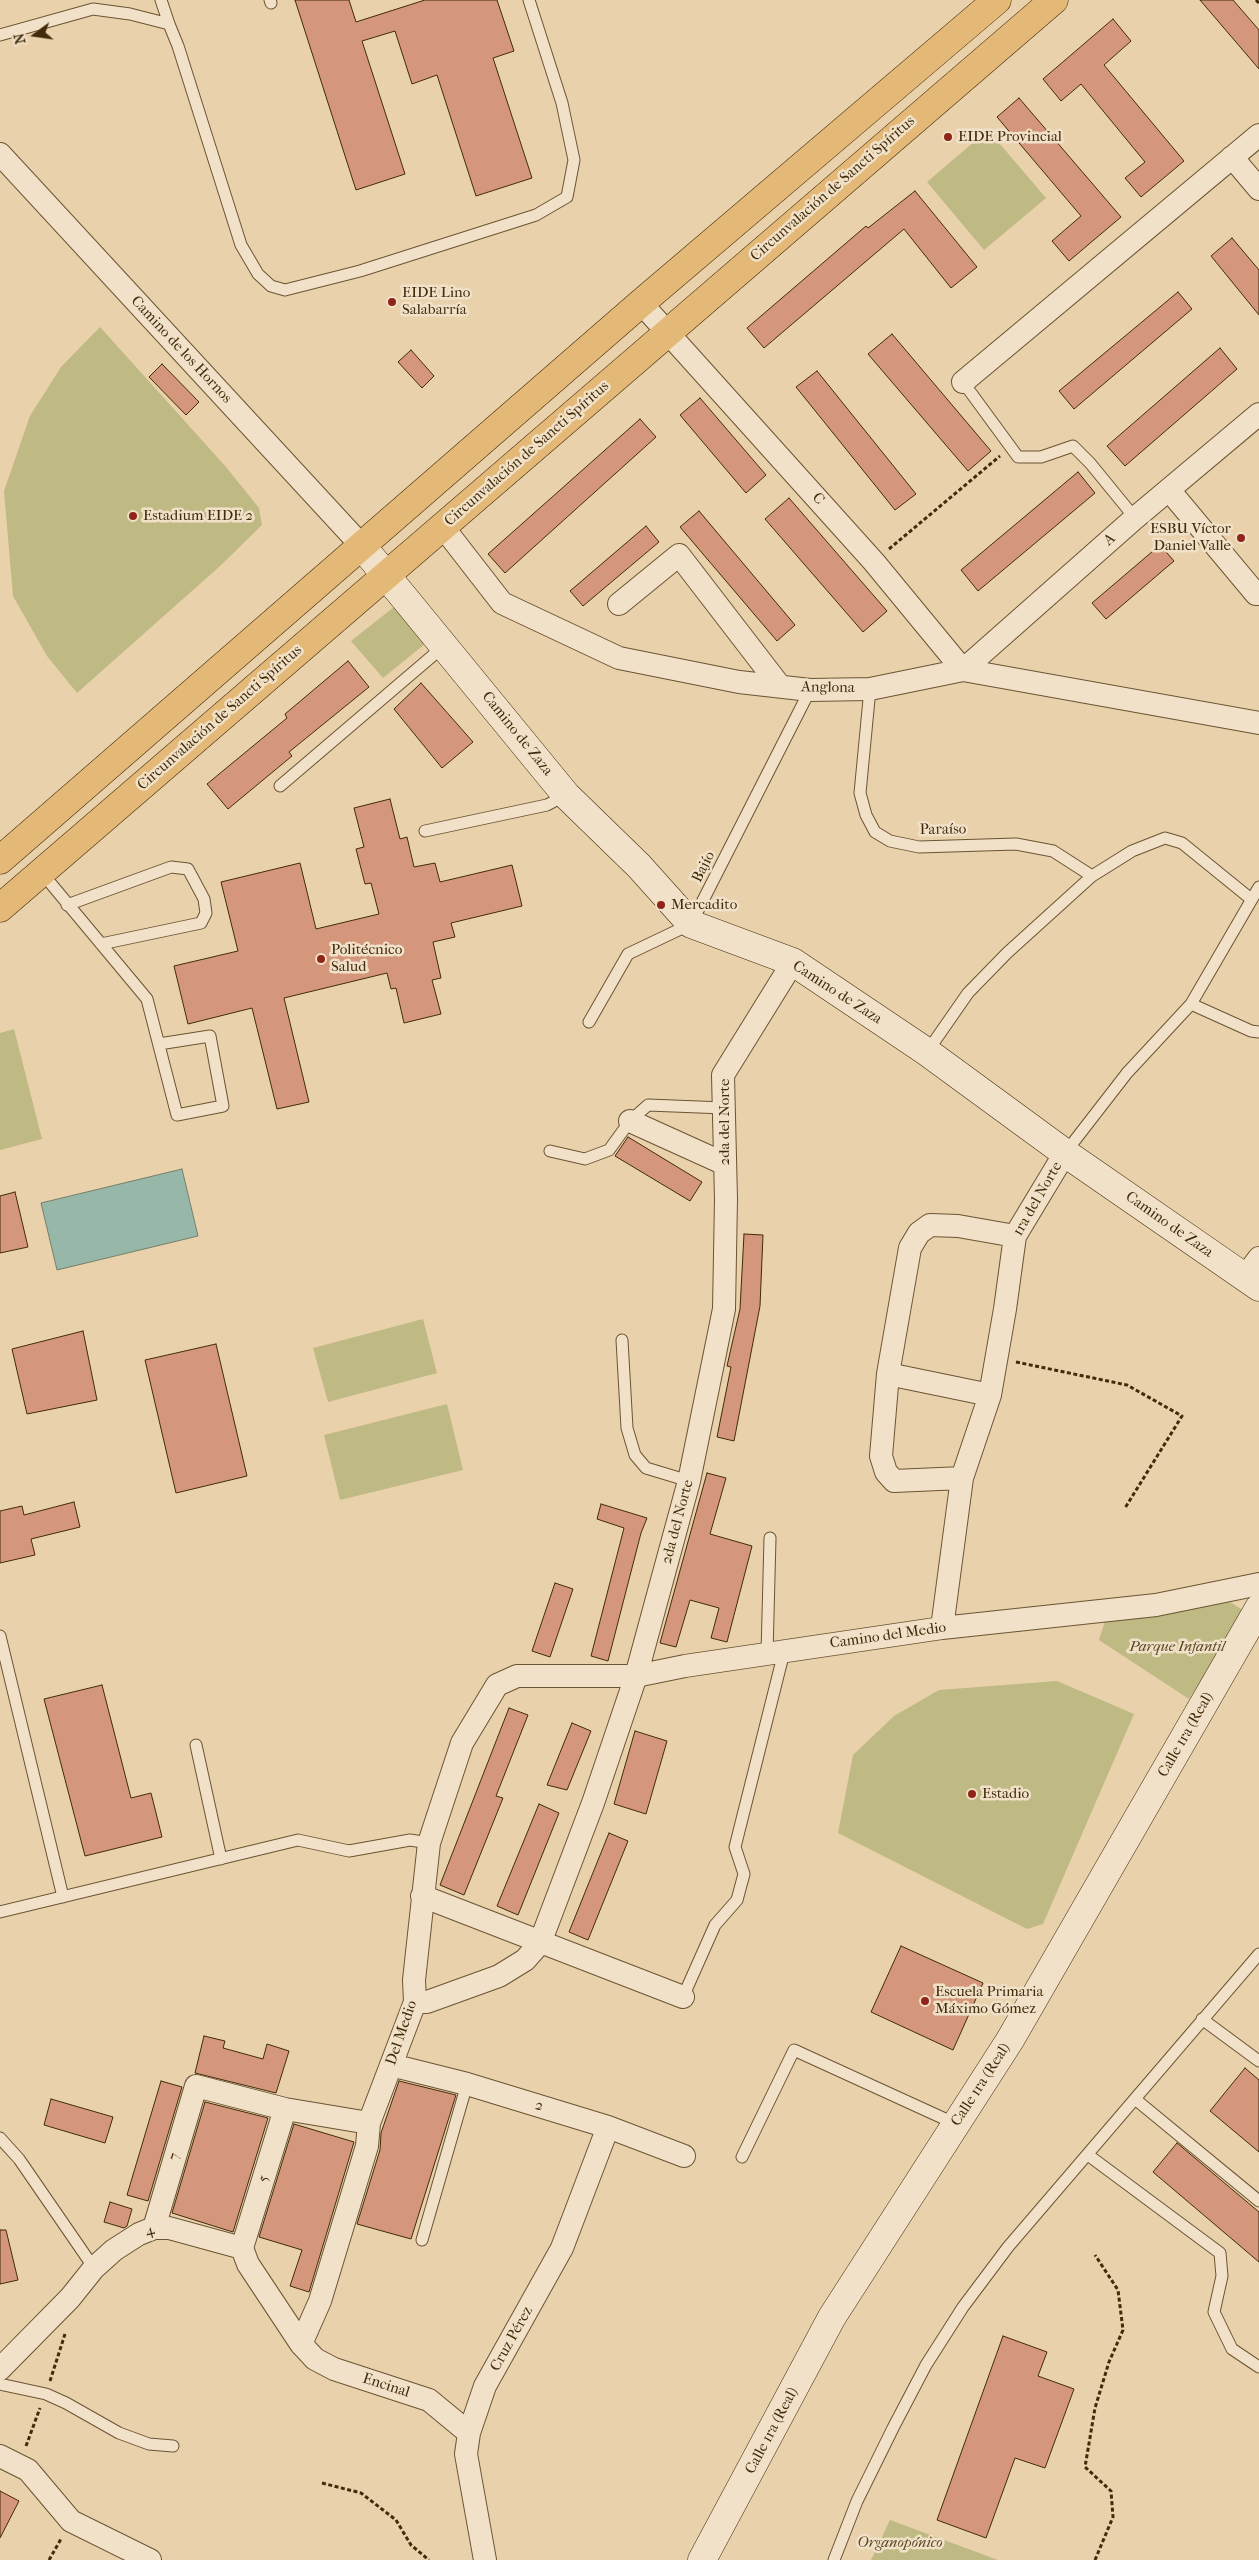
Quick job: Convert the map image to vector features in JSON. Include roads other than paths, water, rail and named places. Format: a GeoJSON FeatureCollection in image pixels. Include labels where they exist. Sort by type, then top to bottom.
{"type":"FeatureCollection","features":[{"type":"Feature","properties":{"kind":"highway"},"geometry":{"type":"LineString","coordinates":[[42,873],[8,853],[641,303],[997,0]]}},
{"type":"Feature","properties":{"kind":"highway","name":"Circunvalación de Sancti Spíritus"},"geometry":{"type":"LineString","coordinates":[[0,908],[385,574],[443,527],[1054,0]]}},
{"type":"Feature","properties":{"kind":"street"},"geometry":{"type":"LineString","coordinates":[[963,382],[1259,135]]}},
{"type":"Feature","properties":{"kind":"street","name":"Camino de los Hornos"},"geometry":{"type":"LineString","coordinates":[[0,154],[361,545]]}},
{"type":"Feature","properties":{"kind":"street"},"geometry":{"type":"LineString","coordinates":[[1232,157],[1259,189]]}},
{"type":"Feature","properties":{"kind":"street","name":"C"},"geometry":{"type":"LineString","coordinates":[[641,303],[874,562],[964,670]]}},
{"type":"Feature","properties":{"kind":"street","name":"A"},"geometry":{"type":"LineString","coordinates":[[964,670],[1134,518],[1259,414]]}},
{"type":"Feature","properties":{"kind":"street"},"geometry":{"type":"LineString","coordinates":[[1169,490],[1256,594],[1259,594]]}},
{"type":"Feature","properties":{"kind":"street","name":"Anglona"},"geometry":{"type":"LineString","coordinates":[[443,527],[502,603],[620,658],[738,682],[810,690],[870,689],[964,670],[1259,723]]}},
{"type":"Feature","properties":{"kind":"street","name":"Camino de Zaza"},"geometry":{"type":"LineString","coordinates":[[361,545],[566,795],[639,866],[691,924],[793,962],[927,1052],[1065,1153],[1254,1274]]}},
{"type":"Feature","properties":{"kind":"street"},"geometry":{"type":"LineString","coordinates":[[619,604],[679,555],[779,686]]}},
{"type":"Feature","properties":{"kind":"street","name":"2da del Norte"},"geometry":{"type":"LineString","coordinates":[[415,2002],[427,2002],[499,1976],[525,1960],[540,1943],[586,1822],[636,1676],[689,1481],[724,1309],[726,1199],[723,1075],[793,962]]}},
{"type":"Feature","properties":{"kind":"street"},"geometry":{"type":"LineString","coordinates":[[630,1121],[725,1164]]}},
{"type":"Feature","properties":{"kind":"street","name":"1ra del Norte"},"geometry":{"type":"LineString","coordinates":[[942,1628],[962,1478],[990,1395],[1014,1236],[1065,1153]]}},
{"type":"Feature","properties":{"kind":"street"},"geometry":{"type":"LineString","coordinates":[[962,1478],[894,1481],[886,1472],[881,1456],[888,1374],[910,1248],[918,1233],[930,1225],[958,1226],[1014,1236]]}},
{"type":"Feature","properties":{"kind":"street"},"geometry":{"type":"LineString","coordinates":[[888,1374],[990,1395]]}},
{"type":"Feature","properties":{"kind":"street","name":"Camino del Medio"},"geometry":{"type":"LineString","coordinates":[[517,1676],[636,1676],[942,1628],[1156,1605],[1259,1584]]}},
{"type":"Feature","properties":{"kind":"street","name":"Calle 1ra (Real)"},"geometry":{"type":"LineString","coordinates":[[702,2560],[832,2317],[1010,2040],[1259,1608]]}},
{"type":"Feature","properties":{"kind":"street","name":"Del Medio"},"geometry":{"type":"LineString","coordinates":[[301,2344],[320,2301],[367,2146],[369,2123],[415,2002],[414,1980],[429,1843],[462,1743],[497,1686],[517,1676]]}},
{"type":"Feature","properties":{"kind":"street"},"geometry":{"type":"LineString","coordinates":[[422,1896],[683,1997]]}},
{"type":"Feature","properties":{"kind":"street","name":"2"},"geometry":{"type":"LineString","coordinates":[[391,2065],[467,2084],[608,2127],[684,2156]]}},
{"type":"Feature","properties":{"kind":"street","name":"7"},"geometry":{"type":"LineString","coordinates":[[154,2228],[196,2086],[286,2110]]}},
{"type":"Feature","properties":{"kind":"street"},"geometry":{"type":"LineString","coordinates":[[286,2110],[369,2123]]}},
{"type":"Feature","properties":{"kind":"street","name":"5"},"geometry":{"type":"LineString","coordinates":[[242,2248],[286,2110]]}},
{"type":"Feature","properties":{"kind":"street","name":"Cruz Pérez"},"geometry":{"type":"LineString","coordinates":[[478,2555],[466,2454],[469,2433],[485,2386],[562,2248],[608,2127]]}},
{"type":"Feature","properties":{"kind":"street","name":"4"},"geometry":{"type":"LineString","coordinates":[[0,2369],[70,2298],[94,2268],[114,2250],[140,2234],[154,2228],[169,2228],[242,2248]]}},
{"type":"Feature","properties":{"kind":"street"},"geometry":{"type":"LineString","coordinates":[[242,2248],[248,2264],[301,2344]]}},
{"type":"Feature","properties":{"kind":"street","name":"Encinal"},"geometry":{"type":"LineString","coordinates":[[301,2344],[315,2359],[334,2369],[429,2400],[469,2433]]}},
{"type":"Feature","properties":{"kind":"street"},"geometry":{"type":"LineString","coordinates":[[0,2456],[28,2470],[71,2521],[150,2560]]}},
{"type":"Feature","properties":{"kind":"lane"},"geometry":{"type":"LineString","coordinates":[[161,0],[178,46],[241,245],[258,274],[271,286],[285,290],[360,271],[536,215],[567,197],[574,160],[562,103],[529,0]]}},
{"type":"Feature","properties":{"kind":"lane"},"geometry":{"type":"LineString","coordinates":[[0,35],[97,4],[169,24]]}},
{"type":"Feature","properties":{"kind":"lane"},"geometry":{"type":"LineString","coordinates":[[963,382],[1018,457],[1041,457],[1073,446],[1090,463],[1134,518]]}},
{"type":"Feature","properties":{"kind":"lane"},"geometry":{"type":"LineString","coordinates":[[280,786],[444,646]]}},
{"type":"Feature","properties":{"kind":"lane","name":"Paraíso"},"geometry":{"type":"LineString","coordinates":[[870,689],[860,793],[866,815],[875,832],[890,841],[919,847],[1016,844],[1053,851],[1092,876]]}},
{"type":"Feature","properties":{"kind":"lane","name":"Bajío"},"geometry":{"type":"LineString","coordinates":[[691,924],[810,690]]}},
{"type":"Feature","properties":{"kind":"lane"},"geometry":{"type":"LineString","coordinates":[[425,831],[547,805],[566,795]]}},
{"type":"Feature","properties":{"kind":"lane"},"geometry":{"type":"LineString","coordinates":[[927,1052],[968,993],[1007,953],[1092,876],[1132,851],[1166,838],[1182,843],[1251,900]]}},
{"type":"Feature","properties":{"kind":"lane"},"geometry":{"type":"LineString","coordinates":[[67,905],[171,867],[188,869],[204,899],[206,913],[201,923],[101,944]]}},
{"type":"Feature","properties":{"kind":"lane"},"geometry":{"type":"LineString","coordinates":[[42,873],[67,905],[148,998],[159,1044],[176,1115],[223,1106],[210,1036],[159,1044]]}},
{"type":"Feature","properties":{"kind":"lane","name":"1ra del Norte"},"geometry":{"type":"LineString","coordinates":[[1065,1153],[1127,1073],[1191,1004],[1259,887]]}},
{"type":"Feature","properties":{"kind":"lane"},"geometry":{"type":"LineString","coordinates":[[589,1022],[628,954],[691,924]]}},
{"type":"Feature","properties":{"kind":"lane"},"geometry":{"type":"LineString","coordinates":[[1191,1004],[1252,1031],[1259,1032]]}},
{"type":"Feature","properties":{"kind":"lane"},"geometry":{"type":"LineString","coordinates":[[550,1151],[585,1159],[609,1150],[630,1121],[648,1104],[724,1108]]}},
{"type":"Feature","properties":{"kind":"lane"},"geometry":{"type":"LineString","coordinates":[[622,1340],[627,1428],[635,1454],[646,1468],[689,1481]]}},
{"type":"Feature","properties":{"kind":"lane"},"geometry":{"type":"LineString","coordinates":[[683,1997],[715,1925],[737,1900],[744,1874],[735,1846],[776,1653],[770,1538]]}},
{"type":"Feature","properties":{"kind":"lane"},"geometry":{"type":"LineString","coordinates":[[0,1636],[63,1897]]}},
{"type":"Feature","properties":{"kind":"lane"},"geometry":{"type":"LineString","coordinates":[[196,1745],[220,1859]]}},
{"type":"Feature","properties":{"kind":"lane"},"geometry":{"type":"LineString","coordinates":[[0,1912],[298,1840],[349,1851],[410,1840],[429,1843]]}},
{"type":"Feature","properties":{"kind":"lane"},"geometry":{"type":"LineString","coordinates":[[834,2560],[857,2501],[926,2365],[963,2308],[1008,2247],[1088,2155],[1202,2018],[1259,1954]]}},
{"type":"Feature","properties":{"kind":"lane"},"geometry":{"type":"LineString","coordinates":[[1202,2018],[1259,2061]]}},
{"type":"Feature","properties":{"kind":"lane"},"geometry":{"type":"LineString","coordinates":[[742,2157],[794,2050],[956,2124]]}},
{"type":"Feature","properties":{"kind":"lane"},"geometry":{"type":"LineString","coordinates":[[422,2240],[467,2084]]}},
{"type":"Feature","properties":{"kind":"lane"},"geometry":{"type":"LineString","coordinates":[[1135,2099],[1259,2201]]}},
{"type":"Feature","properties":{"kind":"lane"},"geometry":{"type":"LineString","coordinates":[[0,2138],[19,2159],[94,2268]]}},
{"type":"Feature","properties":{"kind":"lane"},"geometry":{"type":"LineString","coordinates":[[1088,2155],[1220,2253],[1222,2276],[1214,2312],[1232,2349],[1259,2366]]}},
{"type":"Feature","properties":{"kind":"lane"},"geometry":{"type":"LineString","coordinates":[[0,2384],[46,2394],[119,2433],[141,2442],[173,2446]]}},
{"type":"Feature","properties":{"kind":"place","name":"EIDE Provincial"},"geometry":{"type":"Point","coordinates":[948,137]}},
{"type":"Feature","properties":{"kind":"place","name":"EIDE Lino Salabarría"},"geometry":{"type":"Point","coordinates":[392,302]}},
{"type":"Feature","properties":{"kind":"place","name":"Estadium EIDE 2"},"geometry":{"type":"Point","coordinates":[133,516]}},
{"type":"Feature","properties":{"kind":"place","name":"ESBU Víctor Daniel Valle"},"geometry":{"type":"Point","coordinates":[1241,538]}},
{"type":"Feature","properties":{"kind":"place","name":"Mercadito"},"geometry":{"type":"Point","coordinates":[661,905]}},
{"type":"Feature","properties":{"kind":"place","name":"Politécnico Salud"},"geometry":{"type":"Point","coordinates":[321,959]}},
{"type":"Feature","properties":{"kind":"place","name":"Estadio"},"geometry":{"type":"Point","coordinates":[972,1794]}},
{"type":"Feature","properties":{"kind":"place","name":"Escuela Primaria Máximo Gómez"},"geometry":{"type":"Point","coordinates":[925,2001]}},
{"type":"Feature","properties":{"kind":"park label","name":"Parque Infantil"},"geometry":{"type":"Point","coordinates":[1177,1647]}},
{"type":"Feature","properties":{"kind":"park label","name":"Organopónico"},"geometry":{"type":"Point","coordinates":[900,2543]}}]}
